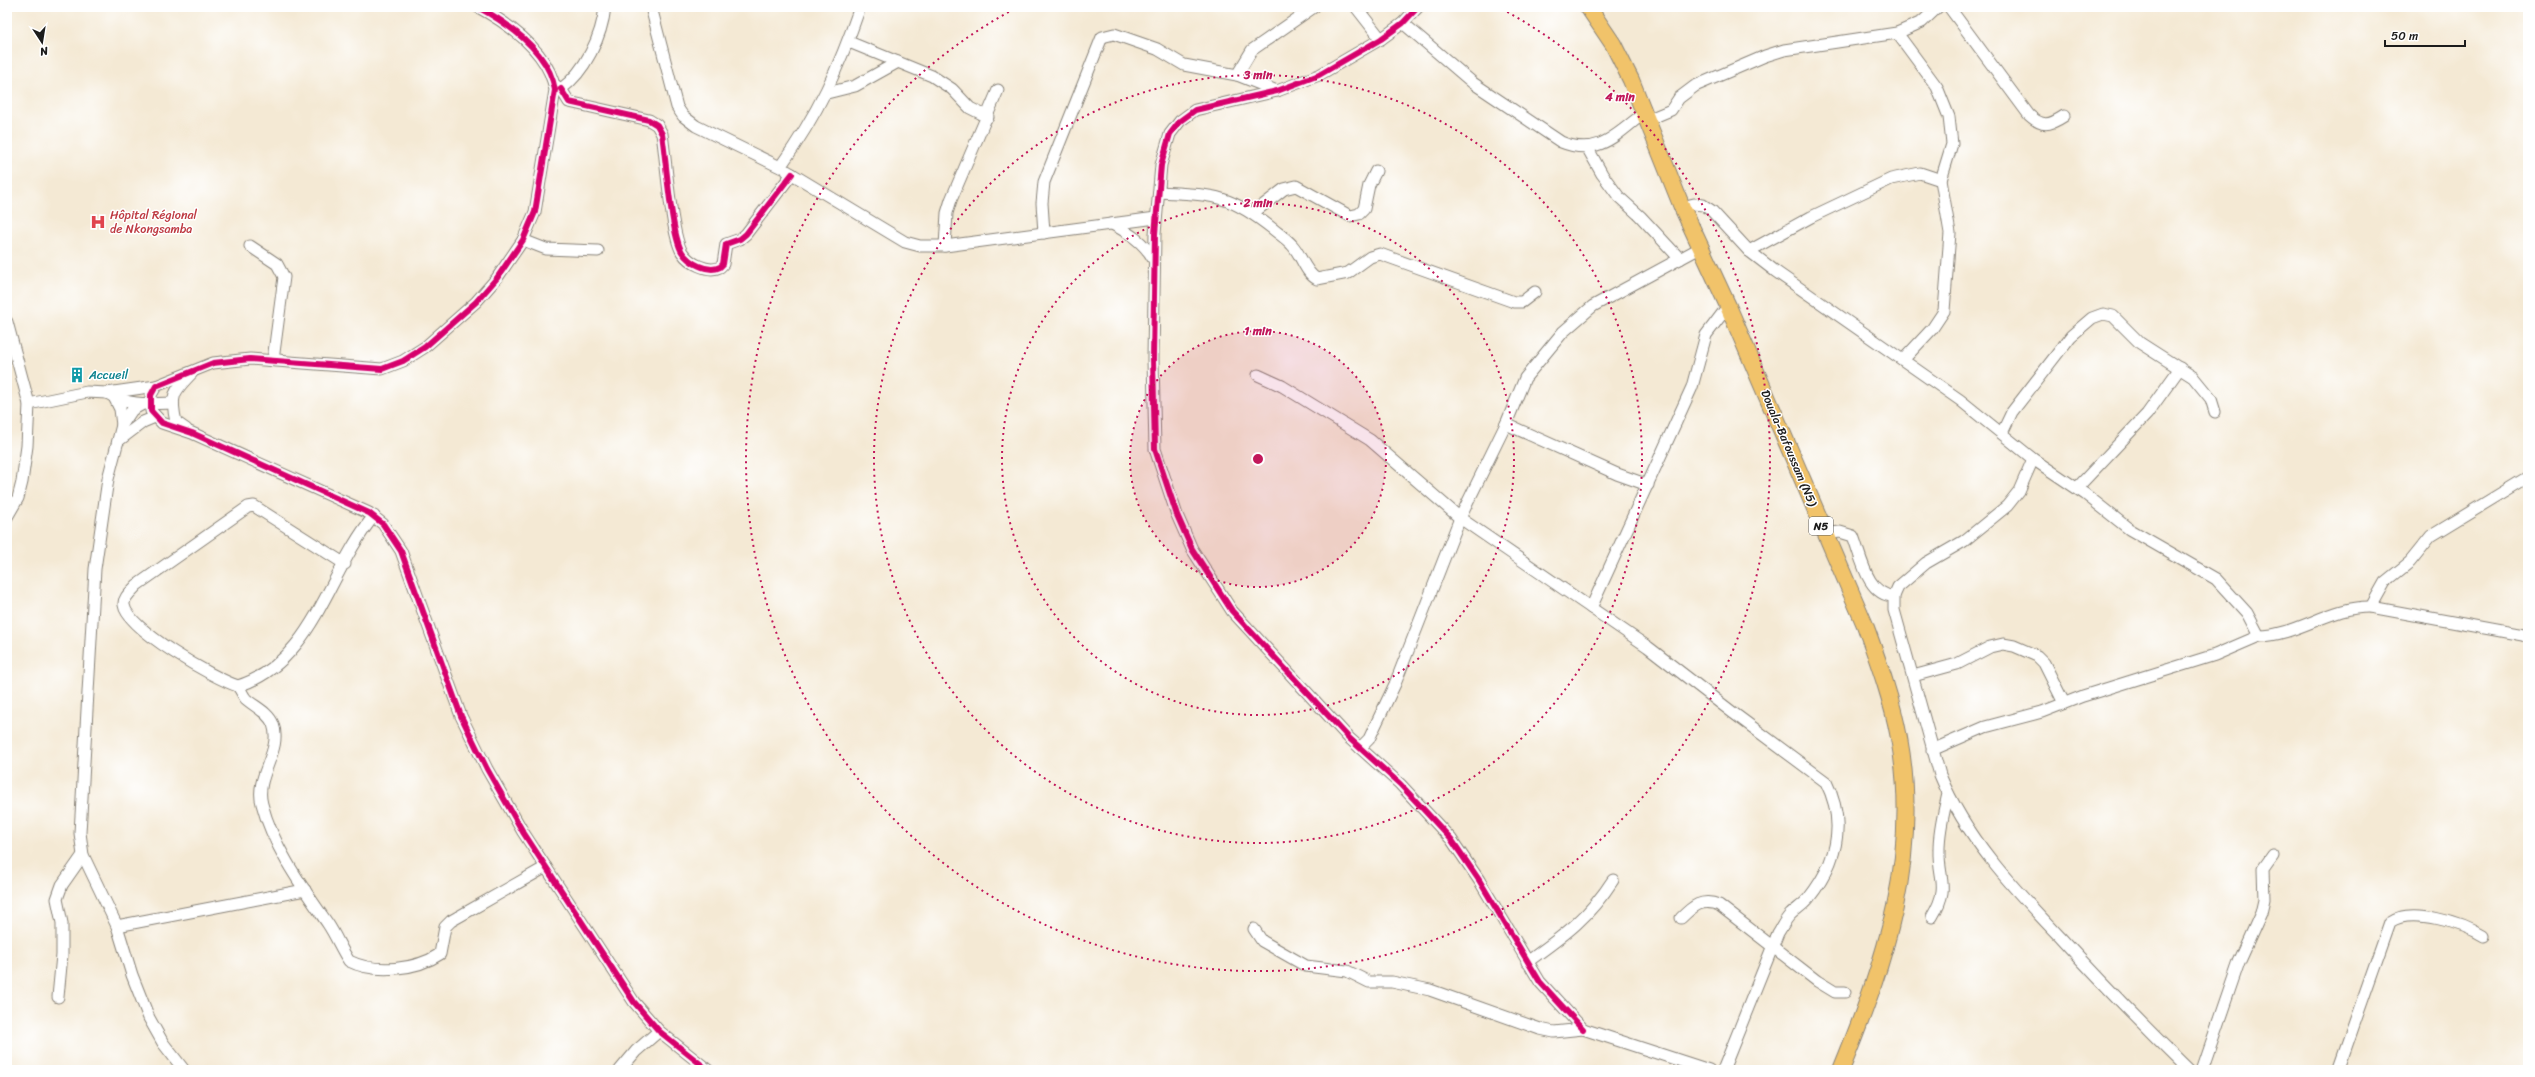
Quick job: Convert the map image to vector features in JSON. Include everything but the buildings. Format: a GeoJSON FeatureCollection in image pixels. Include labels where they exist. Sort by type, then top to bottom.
{"type":"FeatureCollection","features":[{"type":"Feature","properties":{"kind":"highway","name":"Douala-Bafoussam (N5)"},"geometry":{"type":"LineString","coordinates":[[1588,7],[1612,44],[1631,80],[1682,207],[1728,306],[1824,534],[1865,625],[1880,667],[1899,738],[1906,822],[1902,877],[1885,954],[1841,1070]]}},
{"type":"Feature","properties":{"kind":"street"},"geometry":{"type":"LineString","coordinates":[[478,7],[496,18],[534,49],[551,74],[557,87],[569,102],[649,120],[657,125],[662,134],[678,242],[688,259],[709,269],[720,267],[723,264],[726,244],[740,239],[746,234],[792,174]]}},
{"type":"Feature","properties":{"kind":"street"},"geometry":{"type":"LineString","coordinates":[[250,246],[277,264],[284,277],[274,360],[382,369],[403,361],[425,347],[476,302],[496,278],[523,240],[535,212],[555,90],[557,87],[571,82],[592,49],[601,30],[604,7]]}},
{"type":"Feature","properties":{"kind":"street"},"geometry":{"type":"LineString","coordinates":[[651,7],[677,107],[683,116],[696,126],[780,167],[905,242],[920,246],[945,246],[1156,218]]}},
{"type":"Feature","properties":{"kind":"street"},"geometry":{"type":"LineString","coordinates":[[780,167],[827,93],[849,42],[860,7]]}},
{"type":"Feature","properties":{"kind":"street"},"geometry":{"type":"LineString","coordinates":[[1238,75],[1252,50],[1314,7]]}},
{"type":"Feature","properties":{"kind":"street"},"geometry":{"type":"LineString","coordinates":[[1356,7],[1381,39]]}},
{"type":"Feature","properties":{"kind":"street"},"geometry":{"type":"LineString","coordinates":[[1418,7],[1403,23],[1381,39],[1319,75],[1277,91],[1195,110],[1180,121],[1170,134],[1164,146],[1156,218],[1154,260],[1155,449],[1177,515],[1196,555],[1232,611],[1360,748],[1422,806],[1450,839],[1479,880],[1540,982],[1583,1030]]}},
{"type":"Feature","properties":{"kind":"street"},"geometry":{"type":"LineString","coordinates":[[1403,23],[1473,83],[1561,142],[1576,148],[1587,147],[1606,141],[1646,117],[1671,110],[1679,98],[1695,86],[1765,56],[1784,50],[1897,33],[1922,22],[1938,7]]}},
{"type":"Feature","properties":{"kind":"street"},"geometry":{"type":"LineString","coordinates":[[1949,7],[2029,115],[2040,124],[2046,126],[2064,116]]}},
{"type":"Feature","properties":{"kind":"street"},"geometry":{"type":"LineString","coordinates":[[1897,33],[1937,87],[1946,107],[1952,144],[1941,180],[1950,233],[1944,311],[1932,329],[1904,360]]}},
{"type":"Feature","properties":{"kind":"street"},"geometry":{"type":"LineString","coordinates":[[1044,233],[1042,203],[1044,182],[1102,37],[1114,34],[1152,47],[1184,65],[1238,75],[1277,91]]}},
{"type":"Feature","properties":{"kind":"street"},"geometry":{"type":"LineString","coordinates":[[849,42],[943,82],[970,108],[988,117]]}},
{"type":"Feature","properties":{"kind":"street"},"geometry":{"type":"LineString","coordinates":[[827,93],[855,86],[898,62]]}},
{"type":"Feature","properties":{"kind":"street"},"geometry":{"type":"LineString","coordinates":[[945,246],[947,213],[951,200],[988,117],[998,90]]}},
{"type":"Feature","properties":{"kind":"street"},"geometry":{"type":"LineString","coordinates":[[1587,147],[1602,174],[1619,197],[1640,216],[1680,259]]}},
{"type":"Feature","properties":{"kind":"street"},"geometry":{"type":"LineString","coordinates":[[1252,213],[1284,189],[1296,186],[1350,216],[1359,214],[1364,209],[1369,185],[1376,171]]}},
{"type":"Feature","properties":{"kind":"street"},"geometry":{"type":"LineString","coordinates":[[1749,251],[1811,217],[1890,179],[1920,173],[1941,180]]}},
{"type":"Feature","properties":{"kind":"street"},"geometry":{"type":"LineString","coordinates":[[1159,192],[1205,194],[1222,197],[1252,213],[1299,252],[1308,271],[1317,279],[1348,273],[1370,257],[1380,254],[1514,302],[1522,302],[1535,292]]}},
{"type":"Feature","properties":{"kind":"street"},"geometry":{"type":"LineString","coordinates":[[1682,207],[1694,204],[1703,205],[1712,211],[1749,251],[1775,271],[1960,400],[2033,459],[2077,488],[2128,529],[2216,579],[2246,613],[2259,636]]}},
{"type":"Feature","properties":{"kind":"street"},"geometry":{"type":"LineString","coordinates":[[1112,224],[1135,237],[1145,246],[1154,260]]}},
{"type":"Feature","properties":{"kind":"street"},"geometry":{"type":"LineString","coordinates":[[523,240],[546,249],[598,251]]}},
{"type":"Feature","properties":{"kind":"street"},"geometry":{"type":"LineString","coordinates":[[1360,748],[1369,739],[1395,684],[1460,518],[1506,424],[1525,378],[1563,332],[1593,306],[1700,248]]}},
{"type":"Feature","properties":{"kind":"street"},"geometry":{"type":"LineString","coordinates":[[1591,608],[1692,387],[1706,336],[1728,306]]}},
{"type":"Feature","properties":{"kind":"street"},"geometry":{"type":"LineString","coordinates":[[2002,433],[2012,412],[2076,330],[2092,318],[2103,314],[2113,316],[2140,343],[2193,377],[2204,389],[2215,412]]}},
{"type":"Feature","properties":{"kind":"street"},"geometry":{"type":"LineString","coordinates":[[7,517],[18,498],[22,482],[27,446],[29,404],[8,325]]}},
{"type":"Feature","properties":{"kind":"street"},"geometry":{"type":"LineString","coordinates":[[111,395],[156,386],[198,368],[233,360],[280,360]]}},
{"type":"Feature","properties":{"kind":"street"},"geometry":{"type":"LineString","coordinates":[[192,433],[176,422],[172,403],[173,395],[180,385],[198,368]]}},
{"type":"Feature","properties":{"kind":"street"},"geometry":{"type":"LineString","coordinates":[[2077,488],[2147,414],[2180,368]]}},
{"type":"Feature","properties":{"kind":"street"},"geometry":{"type":"LineString","coordinates":[[1258,375],[1282,386],[1370,440],[1460,518],[1648,647],[1826,782],[1834,798],[1838,822],[1836,848],[1820,883],[1807,900],[1790,916],[1773,947],[1723,1070]]}},
{"type":"Feature","properties":{"kind":"street"},"geometry":{"type":"LineString","coordinates":[[156,386],[146,404],[132,410],[122,425],[108,479],[95,569],[79,825],[83,855],[117,926],[132,975],[149,1018],[163,1043],[184,1070]]}},
{"type":"Feature","properties":{"kind":"street"},"geometry":{"type":"LineString","coordinates":[[29,404],[87,392],[111,395],[146,404],[172,403]]}},
{"type":"Feature","properties":{"kind":"street"},"geometry":{"type":"LineString","coordinates":[[111,395],[120,409],[122,425]]}},
{"type":"Feature","properties":{"kind":"street"},"geometry":{"type":"LineString","coordinates":[[146,404],[155,417],[162,423],[192,433],[374,516],[393,536],[401,551],[461,716],[487,769],[546,867],[634,1002],[659,1031],[708,1070]]}},
{"type":"Feature","properties":{"kind":"street"},"geometry":{"type":"LineString","coordinates":[[118,441],[143,422],[155,417]]}},
{"type":"Feature","properties":{"kind":"street"},"geometry":{"type":"LineString","coordinates":[[1506,424],[1617,474],[1648,485]]}},
{"type":"Feature","properties":{"kind":"street"},"geometry":{"type":"LineString","coordinates":[[2033,459],[2018,492],[2007,506],[1964,541],[1926,563],[1898,587],[1894,596],[1894,610],[1932,750],[1948,794],[2003,876],[2134,1015],[2189,1070]]}},
{"type":"Feature","properties":{"kind":"street"},"geometry":{"type":"LineString","coordinates":[[2371,607],[2386,582],[2410,562],[2431,536],[2528,477]]}},
{"type":"Feature","properties":{"kind":"street"},"geometry":{"type":"LineString","coordinates":[[345,564],[254,506],[248,507],[137,585],[125,597],[126,612],[149,634],[208,672],[238,686],[246,698],[264,713],[272,723],[275,735],[272,752],[262,778],[262,804],[286,860],[350,961],[358,965],[377,969],[432,959],[440,954],[445,927],[451,921],[546,867]]}},
{"type":"Feature","properties":{"kind":"street"},"geometry":{"type":"LineString","coordinates":[[238,686],[264,675],[290,653],[302,636],[345,564],[360,532],[374,516]]}},
{"type":"Feature","properties":{"kind":"street"},"geometry":{"type":"LineString","coordinates":[[1824,534],[1840,532],[1853,536],[1861,560],[1874,586],[1888,596],[1894,596]]}},
{"type":"Feature","properties":{"kind":"street"},"geometry":{"type":"LineString","coordinates":[[1932,750],[1985,727],[2042,712],[2064,703],[2215,655],[2259,636],[2270,636],[2339,611],[2359,607],[2371,607],[2528,636]]}},
{"type":"Feature","properties":{"kind":"street"},"geometry":{"type":"LineString","coordinates":[[1913,676],[1957,664],[1990,647],[2003,644],[2014,646],[2037,656],[2044,663],[2064,703]]}},
{"type":"Feature","properties":{"kind":"street"},"geometry":{"type":"LineString","coordinates":[[1932,917],[1941,901],[1943,892],[1939,843],[1948,794]]}},
{"type":"Feature","properties":{"kind":"street"},"geometry":{"type":"LineString","coordinates":[[58,997],[62,955],[62,923],[58,900],[62,886],[83,855]]}},
{"type":"Feature","properties":{"kind":"street"},"geometry":{"type":"LineString","coordinates":[[2202,1070],[2239,962],[2262,913],[2264,900],[2263,869],[2273,855]]}},
{"type":"Feature","properties":{"kind":"street"},"geometry":{"type":"LineString","coordinates":[[1527,962],[1578,924],[1593,909],[1613,880]]}},
{"type":"Feature","properties":{"kind":"street"},"geometry":{"type":"LineString","coordinates":[[117,926],[305,890]]}},
{"type":"Feature","properties":{"kind":"street"},"geometry":{"type":"LineString","coordinates":[[1681,918],[1691,908],[1701,902],[1709,901],[1719,905],[1817,981],[1835,992],[1845,992]]}},
{"type":"Feature","properties":{"kind":"street"},"geometry":{"type":"LineString","coordinates":[[2338,1070],[2390,922],[2398,916],[2435,919],[2457,924],[2483,936]]}},
{"type":"Feature","properties":{"kind":"street"},"geometry":{"type":"LineString","coordinates":[[1254,929],[1262,941],[1306,966],[1347,971],[1369,982],[1392,982],[1430,990],[1540,1029],[1554,1032],[1583,1030],[1709,1070]]}},
{"type":"Feature","properties":{"kind":"street"},"geometry":{"type":"LineString","coordinates":[[620,1070],[636,1051],[659,1031]]}},
{"type":"Feature","properties":{"kind":"cycle path"},"geometry":{"type":"LineString","coordinates":[[478,7],[502,22],[526,41],[545,63],[555,90],[535,212],[523,240],[497,278],[476,302],[425,347],[403,361],[382,369],[250,359],[213,363],[156,386],[151,395],[151,411],[162,423],[192,433],[369,513],[383,524],[401,551],[461,716],[487,769],[523,832],[634,1002],[659,1031],[708,1070]]}},
{"type":"Feature","properties":{"kind":"cycle path"},"geometry":{"type":"LineString","coordinates":[[1418,7],[1403,23],[1381,39],[1319,75],[1277,91],[1195,110],[1180,121],[1170,134],[1161,165],[1155,234],[1153,359],[1155,449],[1177,515],[1192,549],[1232,611],[1349,738],[1400,784],[1451,839],[1479,880],[1540,982],[1583,1029]]}},
{"type":"Feature","properties":{"kind":"cycle path"},"geometry":{"type":"LineString","coordinates":[[561,89],[569,102],[649,120],[657,125],[662,134],[669,196],[678,243],[685,256],[699,266],[710,269],[720,267],[723,264],[726,244],[740,239],[746,234],[792,174]]}},
{"type":"Feature","properties":{"kind":"place","name":"Hôpital Régional de Nkongsamba"},"geometry":{"type":"Point","coordinates":[98,222]}},
{"type":"Feature","properties":{"kind":"place","name":"Accueil"},"geometry":{"type":"Point","coordinates":[77,375]}}]}
